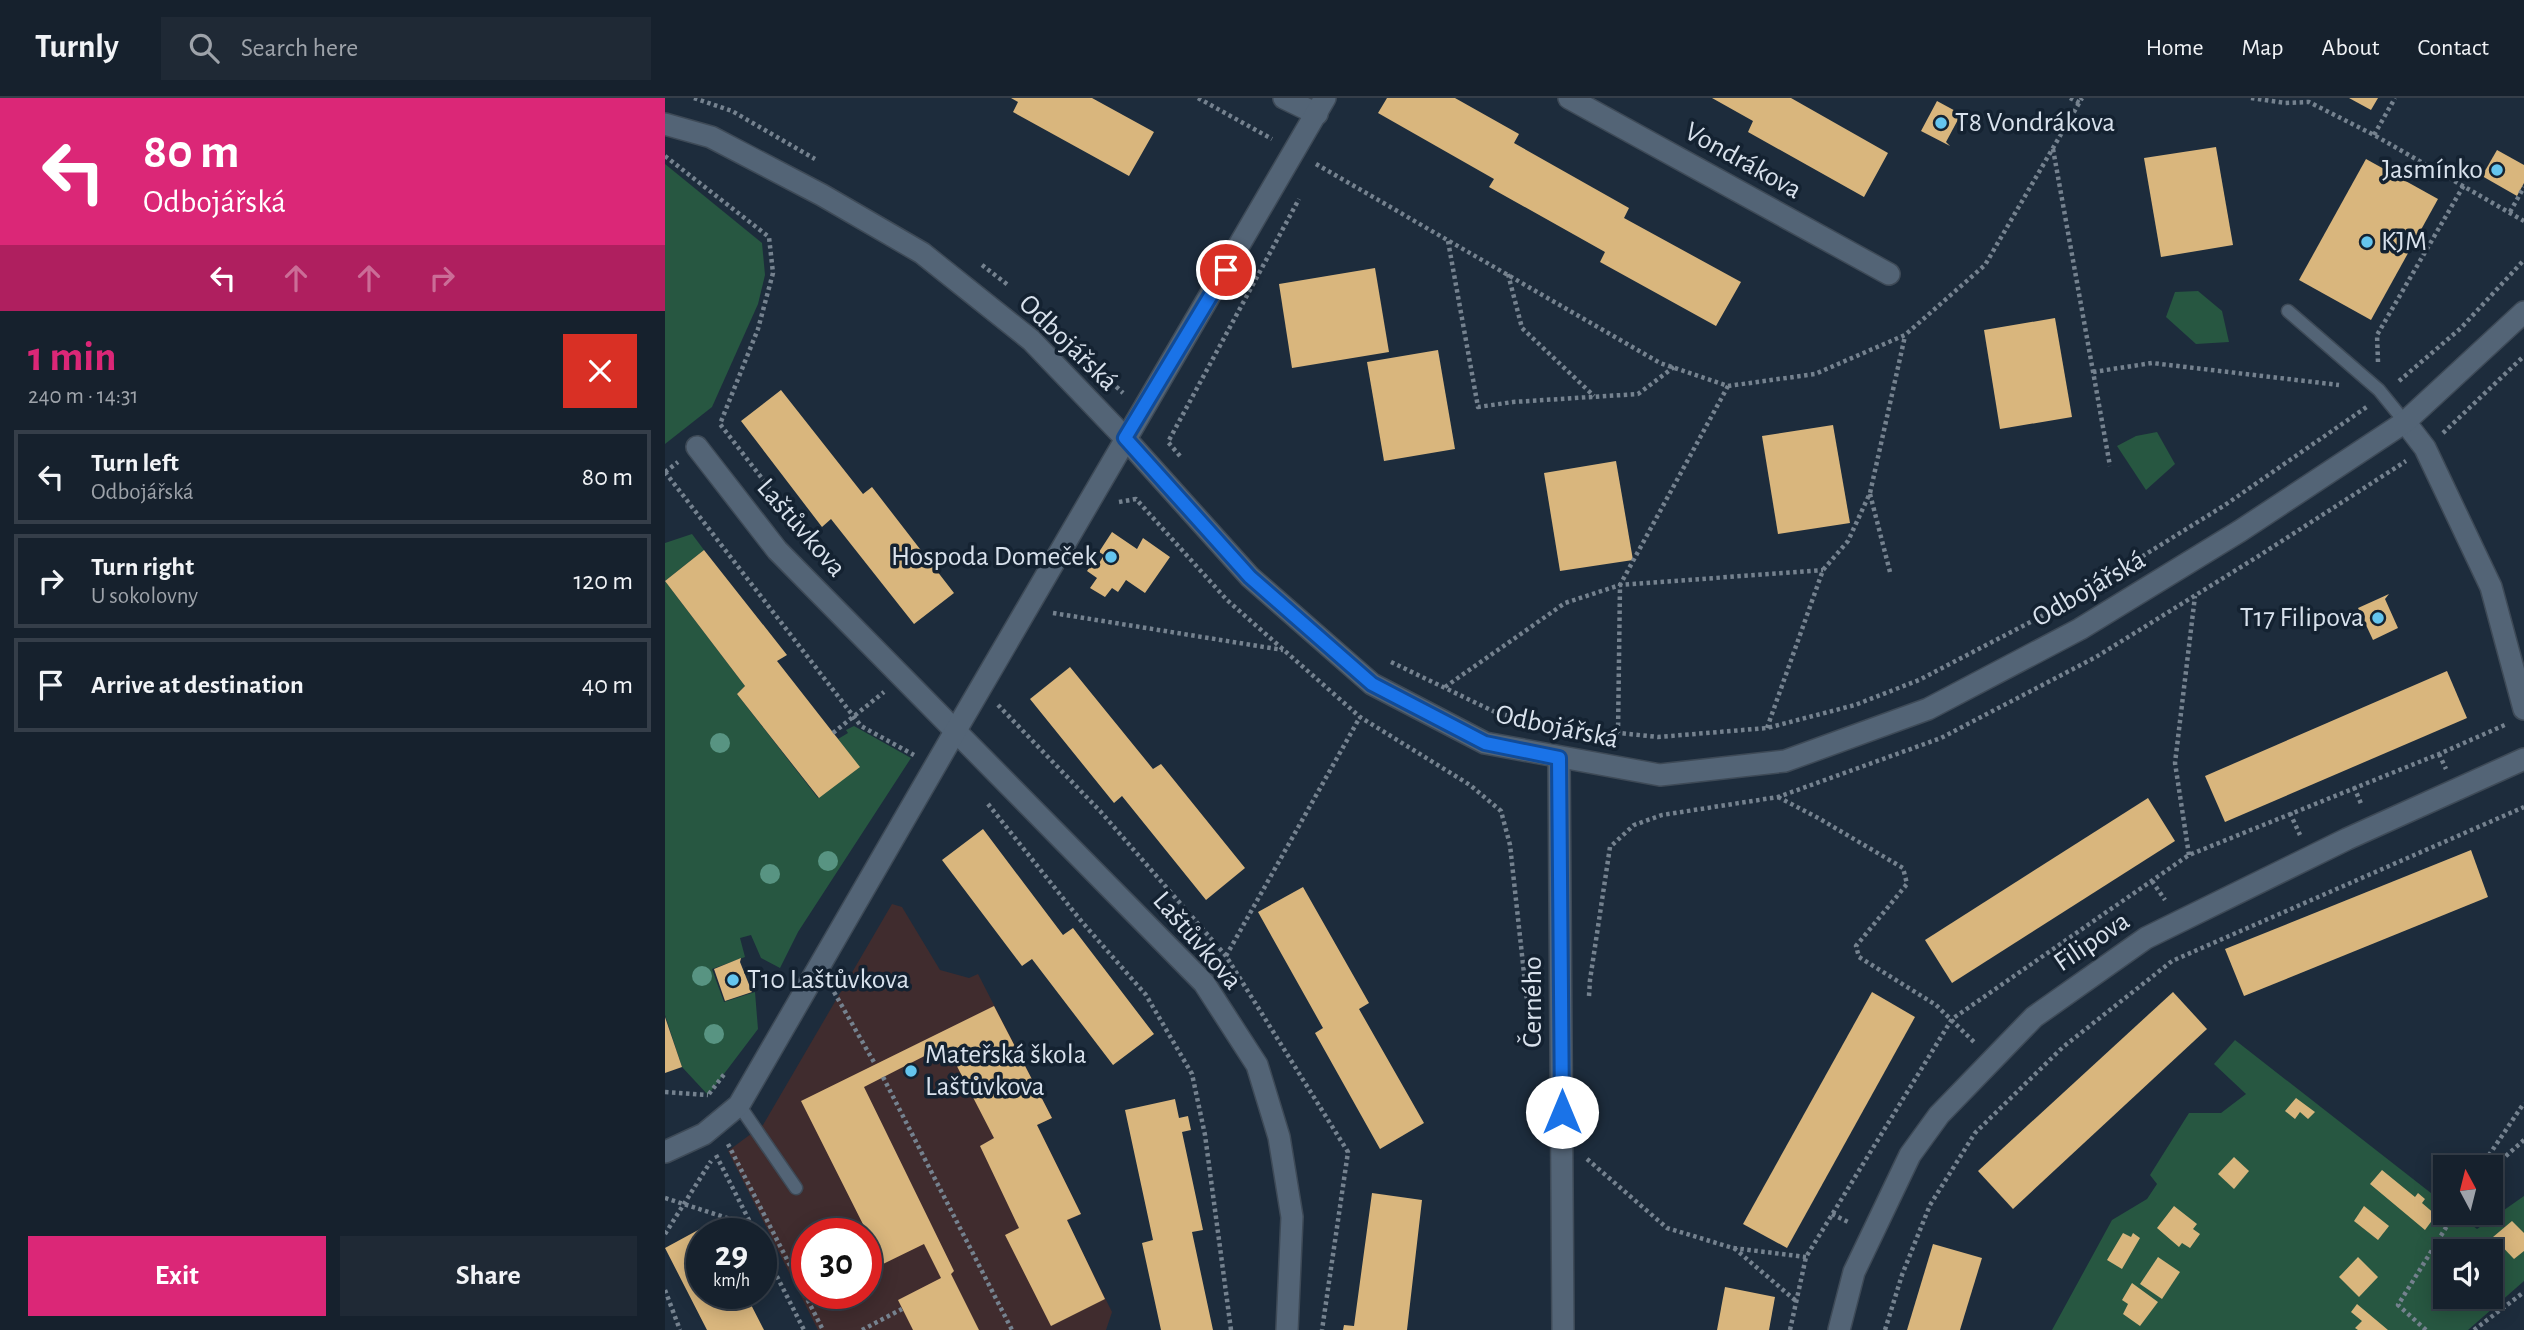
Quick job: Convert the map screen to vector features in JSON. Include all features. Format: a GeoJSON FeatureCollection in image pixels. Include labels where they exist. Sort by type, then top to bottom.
{"type":"FeatureCollection","features":[{"type":"Feature","properties":{"kind":"street"},"geometry":{"type":"LineString","coordinates":[[665,1152],[703,1134],[739,1105],[1125,438],[1321,106],[1284,98]]}},
{"type":"Feature","properties":{"kind":"street","name":"Vondrákova"},"geometry":{"type":"LineString","coordinates":[[1569,98],[1889,274]]}},
{"type":"Feature","properties":{"kind":"street","name":"Odbojářská"},"geometry":{"type":"LineString","coordinates":[[665,124],[711,137],[822,195],[922,253],[1031,340],[1125,438],[1250,577],[1372,684],[1485,743],[1660,775],[1786,761],[1928,709],[2080,629],[2240,531],[2405,422],[2524,312]]}},
{"type":"Feature","properties":{"kind":"street"},"geometry":{"type":"LineString","coordinates":[[2405,422],[2425,448],[2491,587],[2524,709]]}},
{"type":"Feature","properties":{"kind":"street","name":"Laštůvkova"},"geometry":{"type":"LineString","coordinates":[[697,447],[777,550],[1204,983],[1257,1066],[1279,1137],[1292,1217],[1287,1330]]}},
{"type":"Feature","properties":{"kind":"street","name":"Černého"},"geometry":{"type":"LineString","coordinates":[[1559,758],[1563,1330]]}},
{"type":"Feature","properties":{"kind":"street","name":"Filipova"},"geometry":{"type":"LineString","coordinates":[[1839,1330],[1854,1272],[1910,1155],[1939,1115],[2034,1017],[2146,938],[2347,839],[2524,759]]}},
{"type":"Feature","properties":{"kind":"lane"},"geometry":{"type":"LineString","coordinates":[[2288,311],[2381,393],[2405,422]]}},
{"type":"Feature","properties":{"kind":"lane"},"geometry":{"type":"LineString","coordinates":[[739,1105],[796,1188]]}},
{"type":"Feature","properties":{"kind":"path"},"geometry":{"type":"LineString","coordinates":[[1198,98],[1660,363],[1728,386],[1815,374],[1905,335],[1985,265],[2081,100],[2070,98]]}},
{"type":"Feature","properties":{"kind":"path"},"geometry":{"type":"LineString","coordinates":[[2251,98],[2285,103],[2309,102],[2374,135],[2524,221]]}},
{"type":"Feature","properties":{"kind":"path"},"geometry":{"type":"LineString","coordinates":[[2374,135],[2395,98]]}},
{"type":"Feature","properties":{"kind":"path"},"geometry":{"type":"LineString","coordinates":[[2053,148],[2110,466]]}},
{"type":"Feature","properties":{"kind":"path"},"geometry":{"type":"LineString","coordinates":[[1317,165],[1324,154]]}},
{"type":"Feature","properties":{"kind":"path"},"geometry":{"type":"LineString","coordinates":[[665,156],[769,237],[773,273],[758,329],[720,424],[824,560]]}},
{"type":"Feature","properties":{"kind":"path"},"geometry":{"type":"LineString","coordinates":[[2381,393],[2377,335],[2464,185]]}},
{"type":"Feature","properties":{"kind":"path"},"geometry":{"type":"LineString","coordinates":[[2510,212],[2523,187]]}},
{"type":"Feature","properties":{"kind":"path"},"geometry":{"type":"LineString","coordinates":[[1181,458],[1168,442],[1304,189]]}},
{"type":"Feature","properties":{"kind":"path"},"geometry":{"type":"LineString","coordinates":[[1448,240],[1478,407],[1513,402],[1638,394],[1674,367]]}},
{"type":"Feature","properties":{"kind":"path"},"geometry":{"type":"LineString","coordinates":[[1389,661],[1497,713],[1552,726],[1658,737],[1767,728],[1855,705],[1919,680],[2067,603],[2225,505],[2381,393],[2461,328],[2524,260]]}},
{"type":"Feature","properties":{"kind":"path"},"geometry":{"type":"LineString","coordinates":[[1508,274],[1522,328],[1595,397]]}},
{"type":"Feature","properties":{"kind":"path"},"geometry":{"type":"LineString","coordinates":[[1767,728],[1822,570],[1848,541],[1870,493],[1905,335]]}},
{"type":"Feature","properties":{"kind":"path"},"geometry":{"type":"LineString","coordinates":[[2093,372],[2152,363],[2381,393]]}},
{"type":"Feature","properties":{"kind":"path"},"geometry":{"type":"LineString","coordinates":[[1618,733],[1620,585],[1728,386]]}},
{"type":"Feature","properties":{"kind":"path"},"geometry":{"type":"LineString","coordinates":[[665,472],[861,726],[917,756]]}},
{"type":"Feature","properties":{"kind":"path"},"geometry":{"type":"LineString","coordinates":[[1870,493],[1891,572]]}},
{"type":"Feature","properties":{"kind":"path"},"geometry":{"type":"LineString","coordinates":[[1444,688],[1565,603],[1620,585],[1822,570]]}},
{"type":"Feature","properties":{"kind":"path"},"geometry":{"type":"LineString","coordinates":[[2189,855],[2175,763],[2195,596]]}},
{"type":"Feature","properties":{"kind":"path"},"geometry":{"type":"LineString","coordinates":[[1047,612],[1284,650]]}},
{"type":"Feature","properties":{"kind":"path"},"geometry":{"type":"LineString","coordinates":[[833,733],[888,690]]}},
{"type":"Feature","properties":{"kind":"path"},"geometry":{"type":"LineString","coordinates":[[1226,956],[1360,717]]}},
{"type":"Feature","properties":{"kind":"path"},"geometry":{"type":"LineString","coordinates":[[911,767],[919,748]]}},
{"type":"Feature","properties":{"kind":"path"},"geometry":{"type":"LineString","coordinates":[[2439,754],[2446,768]]}},
{"type":"Feature","properties":{"kind":"path"},"geometry":{"type":"LineString","coordinates":[[1461,780],[1501,811],[1510,845],[1527,1001]]}},
{"type":"Feature","properties":{"kind":"path"},"geometry":{"type":"LineString","coordinates":[[1778,797],[1903,868],[1907,884],[1856,946],[1859,957],[1936,1005],[1992,1060]]}},
{"type":"Feature","properties":{"kind":"path"},"geometry":{"type":"LineString","coordinates":[[983,798],[1082,922],[1146,995],[1192,1074],[1205,1135],[1231,1330]]}},
{"type":"Feature","properties":{"kind":"path"},"geometry":{"type":"LineString","coordinates":[[1885,1330],[1902,1275],[1930,1205],[1975,1133],[2063,1047],[2172,961],[2524,807]]}},
{"type":"Feature","properties":{"kind":"path"},"geometry":{"type":"LineString","coordinates":[[1589,1007],[1590,980],[1610,847]]}},
{"type":"Feature","properties":{"kind":"path"},"geometry":{"type":"LineString","coordinates":[[2152,881],[2170,908]]}},
{"type":"Feature","properties":{"kind":"path"},"geometry":{"type":"LineString","coordinates":[[834,990],[875,1064]]}},
{"type":"Feature","properties":{"kind":"path"},"geometry":{"type":"LineString","coordinates":[[700,1103],[733,1062]]}},
{"type":"Feature","properties":{"kind":"path"},"geometry":{"type":"LineString","coordinates":[[883,1077],[1012,1330]]}},
{"type":"Feature","properties":{"kind":"path"},"geometry":{"type":"LineString","coordinates":[[665,1092],[708,1095]]}},
{"type":"Feature","properties":{"kind":"path"},"geometry":{"type":"LineString","coordinates":[[2489,1155],[2524,1103]]}},
{"type":"Feature","properties":{"kind":"path"},"geometry":{"type":"LineString","coordinates":[[2503,1159],[2524,1140]]}},
{"type":"Feature","properties":{"kind":"path"},"geometry":{"type":"LineString","coordinates":[[728,1144],[823,1330]]}},
{"type":"Feature","properties":{"kind":"path"},"geometry":{"type":"LineString","coordinates":[[665,1234],[715,1154],[747,1218]]}},
{"type":"Feature","properties":{"kind":"path"},"geometry":{"type":"LineString","coordinates":[[1587,1172],[1587,1159],[1667,1228],[1733,1248],[1806,1257]]}},
{"type":"Feature","properties":{"kind":"path"},"geometry":{"type":"LineString","coordinates":[[665,1198],[727,1218]]}},
{"type":"Feature","properties":{"kind":"path"},"geometry":{"type":"LineString","coordinates":[[2426,1330],[2398,1305],[2448,1225]]}},
{"type":"Feature","properties":{"kind":"path"},"geometry":{"type":"LineString","coordinates":[[1733,1248],[1796,1301]]}},
{"type":"Feature","properties":{"kind":"path"},"geometry":{"type":"LineString","coordinates":[[777,1277],[804,1330]]}},
{"type":"Feature","properties":{"kind":"path"},"geometry":{"type":"LineString","coordinates":[[665,1290],[680,1330]]}},
{"type":"Feature","properties":{"kind":"path"},"geometry":{"type":"LineString","coordinates":[[2475,1330],[2524,1292]]}},
{"type":"Feature","properties":{"kind":"path"},"geometry":{"type":"LineString","coordinates":[[862,1330],[902,1310]]}},
{"type":"Feature","properties":{"kind":"shaded area","name":"Mateřská škola Laštůvkova"},"geometry":{"type":"Polygon","coordinates":[[[892,904],[902,907],[940,970],[969,978],[978,974],[1052,1118],[1037,1125],[1081,1214],[1067,1221],[1112,1312],[1106,1330],[818,1330],[807,1309],[882,1309],[882,1218],[791,1218],[791,1276],[777,1248],[777,1218],[762,1218],[728,1151],[763,1125],[892,904]]]}},
{"type":"Feature","properties":{"kind":"green space"},"geometry":{"type":"Polygon","coordinates":[[[665,164],[762,243],[765,275],[758,304],[712,407],[665,444],[665,164]]]}},
{"type":"Feature","properties":{"kind":"green space"},"geometry":{"type":"Polygon","coordinates":[[[2198,291],[2222,311],[2229,342],[2196,344],[2166,317],[2175,292],[2198,291]]]}},
{"type":"Feature","properties":{"kind":"green space"},"geometry":{"type":"Polygon","coordinates":[[[2157,432],[2175,464],[2146,490],[2117,446],[2136,436],[2157,432]]]}},
{"type":"Feature","properties":{"kind":"green space"},"geometry":{"type":"Polygon","coordinates":[[[692,534],[704,550],[665,581],[665,543],[692,534]]]}},
{"type":"Feature","properties":{"kind":"green space"},"geometry":{"type":"Polygon","coordinates":[[[665,581],[745,686],[737,694],[818,798],[859,767],[838,739],[854,726],[911,758],[798,932],[780,968],[761,958],[751,935],[740,938],[745,957],[712,969],[724,1002],[755,992],[758,1029],[708,1095],[682,1067],[665,1015],[665,581]]]}},
{"type":"Feature","properties":{"kind":"green space"},"geometry":{"type":"Polygon","coordinates":[[[2235,1040],[2433,1195],[2433,1225],[2472,1225],[2477,1229],[2483,1225],[2503,1225],[2503,1211],[2524,1196],[2524,1281],[2503,1299],[2503,1239],[2433,1239],[2433,1309],[2492,1309],[2468,1330],[2052,1330],[2112,1220],[2147,1199],[2157,1184],[2150,1175],[2189,1113],[2221,1113],[2246,1094],[2214,1064],[2235,1040]]]}},
{"type":"Feature","properties":{"kind":"building"},"geometry":{"type":"Polygon","coordinates":[[[1011,98],[1092,98],[1154,132],[1129,176],[1013,112],[1018,102],[1011,98]]]}},
{"type":"Feature","properties":{"kind":"building"},"geometry":{"type":"Polygon","coordinates":[[[1387,98],[1455,98],[1519,134],[1514,143],[1629,208],[1624,218],[1741,282],[1716,326],[1600,262],[1605,252],[1489,187],[1494,179],[1378,113],[1387,98]]]}},
{"type":"Feature","properties":{"kind":"building"},"geometry":{"type":"Polygon","coordinates":[[[1712,98],[1791,98],[1888,153],[1864,197],[1748,132],[1753,121],[1712,98]]]}},
{"type":"Feature","properties":{"kind":"building"},"geometry":{"type":"Polygon","coordinates":[[[2349,98],[2378,98],[2371,110],[2349,98]]]}},
{"type":"Feature","properties":{"kind":"building","name":"T8 Vondrákova"},"geometry":{"type":"Polygon","coordinates":[[[1937,101],[1961,114],[1946,142],[1950,146],[1921,131],[1937,101]]]}},
{"type":"Feature","properties":{"kind":"building"},"geometry":{"type":"Polygon","coordinates":[[[2216,147],[2233,245],[2161,257],[2144,158],[2216,147]]]}},
{"type":"Feature","properties":{"kind":"building"},"geometry":{"type":"Polygon","coordinates":[[[2497,150],[2524,165],[2524,183],[2517,196],[2482,176],[2497,150]]]}},
{"type":"Feature","properties":{"kind":"building","name":"KJM"},"geometry":{"type":"Polygon","coordinates":[[[2366,159],[2438,199],[2371,320],[2299,280],[2366,159]]]}},
{"type":"Feature","properties":{"kind":"building"},"geometry":{"type":"Polygon","coordinates":[[[1375,268],[1389,352],[1292,368],[1279,284],[1375,268]]]}},
{"type":"Feature","properties":{"kind":"building"},"geometry":{"type":"Polygon","coordinates":[[[2055,318],[2072,417],[2000,429],[1984,330],[2055,318]]]}},
{"type":"Feature","properties":{"kind":"building"},"geometry":{"type":"Polygon","coordinates":[[[1438,350],[1455,449],[1384,461],[1367,362],[1438,350]]]}},
{"type":"Feature","properties":{"kind":"building"},"geometry":{"type":"Polygon","coordinates":[[[781,390],[863,494],[872,487],[954,593],[914,624],[831,519],[822,527],[741,421],[781,390]]]}},
{"type":"Feature","properties":{"kind":"building"},"geometry":{"type":"Polygon","coordinates":[[[1833,425],[1850,523],[1778,534],[1762,436],[1833,425]]]}},
{"type":"Feature","properties":{"kind":"building"},"geometry":{"type":"Polygon","coordinates":[[[1616,461],[1633,560],[1560,571],[1544,473],[1616,461]]]}},
{"type":"Feature","properties":{"kind":"building"},"geometry":{"type":"Polygon","coordinates":[[[1112,532],[1137,549],[1143,538],[1170,557],[1145,593],[1126,580],[1118,592],[1112,588],[1105,597],[1090,588],[1097,578],[1087,571],[1094,561],[1098,565],[1104,555],[1099,552],[1112,532]]]}},
{"type":"Feature","properties":{"kind":"building"},"geometry":{"type":"Polygon","coordinates":[[[704,550],[787,655],[777,661],[860,767],[819,798],[737,694],[745,686],[665,581],[704,550]]]}},
{"type":"Feature","properties":{"kind":"building","name":"T17 Filipova"},"geometry":{"type":"Polygon","coordinates":[[[2389,594],[2385,599],[2398,628],[2373,640],[2358,608],[2389,594]]]}},
{"type":"Feature","properties":{"kind":"building"},"geometry":{"type":"Polygon","coordinates":[[[1070,667],[1153,769],[1161,764],[1245,868],[1206,900],[1122,796],[1114,803],[1030,699],[1070,667]]]}},
{"type":"Feature","properties":{"kind":"building"},"geometry":{"type":"Polygon","coordinates":[[[2447,671],[2467,718],[2225,822],[2205,776],[2447,671]]]}},
{"type":"Feature","properties":{"kind":"building"},"geometry":{"type":"Polygon","coordinates":[[[2148,798],[2175,841],[1952,983],[1925,940],[2148,798]]]}},
{"type":"Feature","properties":{"kind":"building"},"geometry":{"type":"Polygon","coordinates":[[[983,829],[1063,935],[1073,928],[1154,1034],[1113,1065],[1032,959],[1022,966],[942,860],[983,829]]]}},
{"type":"Feature","properties":{"kind":"building"},"geometry":{"type":"Polygon","coordinates":[[[2471,850],[2488,897],[2244,996],[2225,949],[2471,850]]]}},
{"type":"Feature","properties":{"kind":"building"},"geometry":{"type":"Polygon","coordinates":[[[1303,887],[1369,1003],[1359,1009],[1424,1123],[1380,1149],[1315,1033],[1323,1028],[1258,912],[1303,887]]]}},
{"type":"Feature","properties":{"kind":"building","name":"T10 Laštůvkova"},"geometry":{"type":"Polygon","coordinates":[[[741,958],[740,962],[752,992],[725,1001],[714,969],[741,958]]]}},
{"type":"Feature","properties":{"kind":"building"},"geometry":{"type":"Polygon","coordinates":[[[1872,992],[1915,1017],[1787,1248],[1743,1224],[1872,992]]]}},
{"type":"Feature","properties":{"kind":"building"},"geometry":{"type":"Polygon","coordinates":[[[2173,992],[2207,1029],[2013,1209],[1978,1171],[2173,992]]]}},
{"type":"Feature","properties":{"kind":"building"},"geometry":{"type":"Polygon","coordinates":[[[994,1006],[1052,1118],[1037,1125],[1081,1214],[1067,1220],[1105,1299],[1051,1326],[1005,1235],[1019,1228],[980,1146],[994,1138],[946,1045],[864,1087],[954,1271],[951,1274],[979,1330],[913,1330],[898,1300],[941,1278],[924,1244],[883,1264],[882,1218],[860,1218],[801,1101],[994,1006]]]}},
{"type":"Feature","properties":{"kind":"building"},"geometry":{"type":"Polygon","coordinates":[[[665,1017],[682,1067],[665,1073],[665,1017]]]}},
{"type":"Feature","properties":{"kind":"building"},"geometry":{"type":"Polygon","coordinates":[[[2296,1098],[2315,1112],[2308,1119],[2300,1112],[2295,1119],[2285,1111],[2296,1098]]]}},
{"type":"Feature","properties":{"kind":"building"},"geometry":{"type":"Polygon","coordinates":[[[1175,1099],[1179,1118],[1188,1116],[1191,1130],[1182,1132],[1203,1230],[1192,1232],[1213,1330],[1161,1330],[1142,1243],[1153,1240],[1125,1110],[1175,1099]]]}},
{"type":"Feature","properties":{"kind":"building"},"geometry":{"type":"Polygon","coordinates":[[[2234,1157],[2249,1171],[2234,1189],[2218,1174],[2234,1157]]]}},
{"type":"Feature","properties":{"kind":"building"},"geometry":{"type":"Polygon","coordinates":[[[2382,1170],[2415,1197],[2418,1193],[2425,1199],[2422,1203],[2433,1212],[2433,1219],[2425,1230],[2370,1184],[2382,1170]]]}},
{"type":"Feature","properties":{"kind":"building"},"geometry":{"type":"Polygon","coordinates":[[[1372,1193],[1422,1200],[1407,1330],[1343,1330],[1344,1325],[1354,1326],[1372,1193]]]}},
{"type":"Feature","properties":{"kind":"building"},"geometry":{"type":"Polygon","coordinates":[[[2174,1206],[2197,1224],[2193,1229],[2200,1234],[2190,1248],[2182,1243],[2179,1247],[2157,1228],[2174,1206]]]}},
{"type":"Feature","properties":{"kind":"building"},"geometry":{"type":"Polygon","coordinates":[[[2364,1206],[2389,1226],[2378,1240],[2354,1221],[2364,1206]]]}},
{"type":"Feature","properties":{"kind":"building"},"geometry":{"type":"Polygon","coordinates":[[[2512,1221],[2524,1233],[2524,1251],[2514,1259],[2503,1247],[2503,1239],[2493,1237],[2512,1221]]]}},
{"type":"Feature","properties":{"kind":"building"},"geometry":{"type":"Polygon","coordinates":[[[2123,1233],[2131,1237],[2133,1233],[2140,1238],[2122,1269],[2107,1260],[2123,1233]]]}},
{"type":"Feature","properties":{"kind":"building"},"geometry":{"type":"Polygon","coordinates":[[[686,1237],[686,1289],[665,1248],[686,1237]]]}},
{"type":"Feature","properties":{"kind":"building"},"geometry":{"type":"Polygon","coordinates":[[[1933,1244],[1982,1258],[1960,1330],[1907,1330],[1933,1244]]]}},
{"type":"Feature","properties":{"kind":"building"},"geometry":{"type":"Polygon","coordinates":[[[2158,1257],[2180,1272],[2162,1299],[2140,1284],[2158,1257]]]}},
{"type":"Feature","properties":{"kind":"building"},"geometry":{"type":"Polygon","coordinates":[[[2358,1257],[2378,1277],[2359,1297],[2339,1277],[2358,1257]]]}},
{"type":"Feature","properties":{"kind":"building"},"geometry":{"type":"Polygon","coordinates":[[[2132,1283],[2158,1302],[2140,1326],[2123,1314],[2128,1304],[2122,1300],[2132,1283]]]}},
{"type":"Feature","properties":{"kind":"building"},"geometry":{"type":"Polygon","coordinates":[[[1725,1287],[1775,1297],[1769,1330],[1717,1330],[1725,1287]]]}},
{"type":"Feature","properties":{"kind":"building"},"geometry":{"type":"Polygon","coordinates":[[[2357,1304],[2388,1330],[2355,1328],[2362,1321],[2351,1312],[2357,1304]]]}},
{"type":"Feature","properties":{"kind":"building"},"geometry":{"type":"Polygon","coordinates":[[[696,1309],[753,1309],[764,1330],[707,1330],[696,1309]]]}},
{"type":"Feature","properties":{"kind":"place","name":"T8 Vondrákova"},"geometry":{"type":"Point","coordinates":[1941,123]}},
{"type":"Feature","properties":{"kind":"place","name":"Jasmínko"},"geometry":{"type":"Point","coordinates":[2497,170]}},
{"type":"Feature","properties":{"kind":"place","name":"KJM"},"geometry":{"type":"Point","coordinates":[2367,242]}},
{"type":"Feature","properties":{"kind":"place","name":"Hospoda Domeček"},"geometry":{"type":"Point","coordinates":[1111,557]}},
{"type":"Feature","properties":{"kind":"place","name":"T17 Filipova"},"geometry":{"type":"Point","coordinates":[2378,618]}},
{"type":"Feature","properties":{"kind":"place","name":"T10 Laštůvkova"},"geometry":{"type":"Point","coordinates":[733,980]}},
{"type":"Feature","properties":{"kind":"place","name":"Mateřská škola Laštůvkova"},"geometry":{"type":"Point","coordinates":[911,1071]}},
{"type":"Feature","properties":{"kind":"route"},"geometry":{"type":"LineString","coordinates":[[1226,270],[1125,438],[1250,577],[1372,684],[1485,743],[1559,758],[1562,1112]]}}]}
